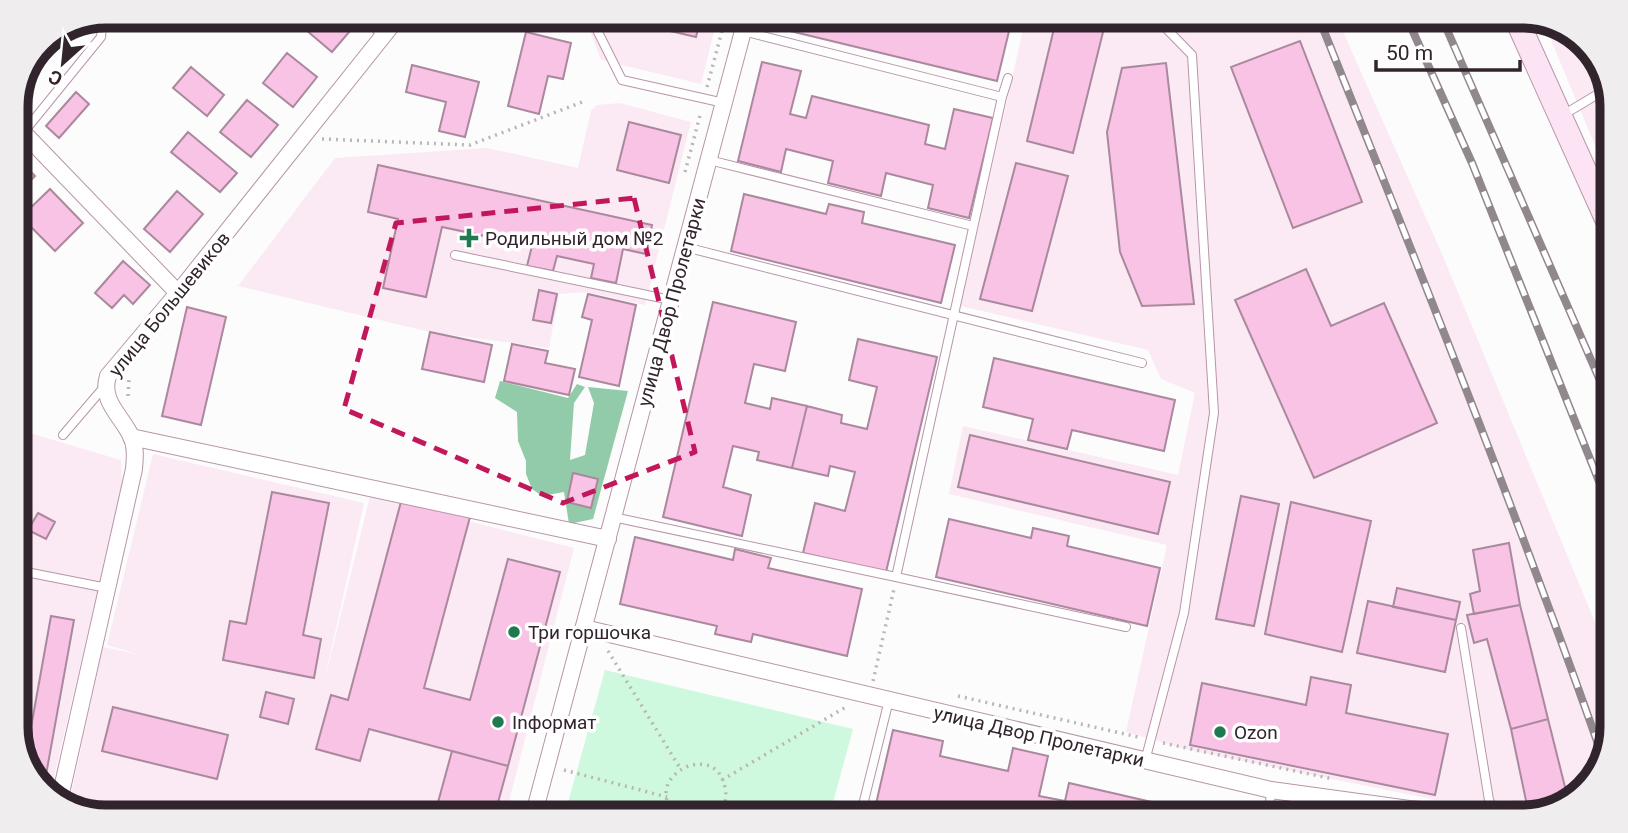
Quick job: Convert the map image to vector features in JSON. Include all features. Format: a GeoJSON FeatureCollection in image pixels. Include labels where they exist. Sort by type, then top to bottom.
{"type":"FeatureCollection","features":[{"type":"Feature","properties":{"kind":"main road"},"geometry":{"type":"LineString","coordinates":[[1520,28],[1600,204]]}},
{"type":"Feature","properties":{"kind":"street","name":"улица Большевиков"},"geometry":{"type":"LineString","coordinates":[[61,791],[134,469],[135,455],[131,436],[110,405],[106,385],[113,368],[178,293],[390,28]]}},
{"type":"Feature","properties":{"kind":"street","name":"улица Двор Пролетарки"},"geometry":{"type":"LineString","coordinates":[[536,805],[590,630],[613,517],[744,28]]}},
{"type":"Feature","properties":{"kind":"street"},"geometry":{"type":"LineString","coordinates":[[28,138],[178,293]]}},
{"type":"Feature","properties":{"kind":"street"},"geometry":{"type":"LineString","coordinates":[[131,436],[608,538]]}},
{"type":"Feature","properties":{"kind":"street","name":"улица Двор Пролетарки"},"geometry":{"type":"LineString","coordinates":[[590,630],[1271,790],[1380,805]]}},
{"type":"Feature","properties":{"kind":"lane"},"geometry":{"type":"LineString","coordinates":[[28,119],[101,37],[102,28]]}},
{"type":"Feature","properties":{"kind":"lane"},"geometry":{"type":"LineString","coordinates":[[375,28],[384,36]]}},
{"type":"Feature","properties":{"kind":"lane"},"geometry":{"type":"LineString","coordinates":[[599,28],[622,80],[724,103]]}},
{"type":"Feature","properties":{"kind":"lane"},"geometry":{"type":"LineString","coordinates":[[762,28],[1002,97]]}},
{"type":"Feature","properties":{"kind":"lane"},"geometry":{"type":"LineString","coordinates":[[1145,761],[1184,613],[1213,413],[1192,55],[1166,28]]}},
{"type":"Feature","properties":{"kind":"lane"},"geometry":{"type":"LineString","coordinates":[[896,577],[1008,78]]}},
{"type":"Feature","properties":{"kind":"lane"},"geometry":{"type":"LineString","coordinates":[[1561,117],[1599,93]]}},
{"type":"Feature","properties":{"kind":"lane"},"geometry":{"type":"LineString","coordinates":[[709,160],[973,226]]}},
{"type":"Feature","properties":{"kind":"lane"},"geometry":{"type":"LineString","coordinates":[[685,247],[1142,363]]}},
{"type":"Feature","properties":{"kind":"lane"},"geometry":{"type":"LineString","coordinates":[[455,255],[671,300]]}},
{"type":"Feature","properties":{"kind":"lane"},"geometry":{"type":"LineString","coordinates":[[63,435],[106,385]]}},
{"type":"Feature","properties":{"kind":"lane"},"geometry":{"type":"LineString","coordinates":[[613,517],[1126,627]]}},
{"type":"Feature","properties":{"kind":"lane"},"geometry":{"type":"LineString","coordinates":[[28,573],[107,589]]}},
{"type":"Feature","properties":{"kind":"lane"},"geometry":{"type":"LineString","coordinates":[[1461,628],[1492,805]]}},
{"type":"Feature","properties":{"kind":"lane"},"geometry":{"type":"LineString","coordinates":[[863,805],[889,700]]}},
{"type":"Feature","properties":{"kind":"lane"},"geometry":{"type":"LineString","coordinates":[[1270,805],[1271,790]]}},
{"type":"Feature","properties":{"kind":"path"},"geometry":{"type":"LineString","coordinates":[[303,138],[470,145],[585,101]]}},
{"type":"Feature","properties":{"kind":"path"},"geometry":{"type":"LineString","coordinates":[[722,779],[866,695],[875,677],[896,577]]}},
{"type":"Feature","properties":{"kind":"path"},"geometry":{"type":"LineString","coordinates":[[590,630],[680,768]]}},
{"type":"Feature","properties":{"kind":"path"},"geometry":{"type":"LineString","coordinates":[[954,695],[1189,750]]}},
{"type":"Feature","properties":{"kind":"path"},"geometry":{"type":"LineString","coordinates":[[670,805],[667,786],[671,777],[680,768],[697,764],[718,772],[726,793],[724,805]]}},
{"type":"Feature","properties":{"kind":"path"},"geometry":{"type":"LineString","coordinates":[[547,766],[667,797]]}},
{"type":"Feature","properties":{"kind":"highlighted area"},"geometry":{"type":"Polygon","coordinates":[[[634,198],[695,452],[563,503],[344,409],[396,223],[634,198]]]}},
{"type":"Feature","properties":{"kind":"shaded area"},"geometry":{"type":"Polygon","coordinates":[[[578,28],[715,28],[701,84],[601,60],[590,31],[578,28]]]}},
{"type":"Feature","properties":{"kind":"shaded area"},"geometry":{"type":"Polygon","coordinates":[[[1023,28],[1341,28],[1442,254],[1600,634],[1599,737],[1592,762],[1581,779],[1557,797],[1532,804],[1513,805],[1511,800],[1436,800],[1189,750],[1126,732],[1167,545],[949,494],[963,426],[1178,475],[1195,393],[1161,379],[1148,350],[961,306],[1023,28]]]}},
{"type":"Feature","properties":{"kind":"shaded area"},"geometry":{"type":"Polygon","coordinates":[[[1548,33],[1574,47],[1592,71],[1600,101],[1600,157],[1548,33]]]}},
{"type":"Feature","properties":{"kind":"shaded area","name":"Родильный дом №2"},"geometry":{"type":"Polygon","coordinates":[[[620,103],[691,122],[645,305],[587,292],[559,294],[549,348],[430,332],[238,286],[335,158],[487,148],[578,168],[591,111],[597,105],[620,103]]]}},
{"type":"Feature","properties":{"kind":"shaded area"},"geometry":{"type":"Polygon","coordinates":[[[28,433],[121,460],[122,486],[52,784],[36,762],[28,732],[28,433]]]}},
{"type":"Feature","properties":{"kind":"shaded area"},"geometry":{"type":"Polygon","coordinates":[[[153,454],[364,503],[322,691],[370,496],[574,548],[508,805],[106,805],[71,797],[103,647],[141,655],[107,645],[153,454]]]}},
{"type":"Feature","properties":{"kind":"green space"},"geometry":{"type":"Polygon","coordinates":[[[500,381],[568,398],[577,384],[585,387],[574,403],[570,460],[585,455],[594,403],[588,387],[628,391],[593,519],[569,524],[564,492],[542,496],[532,489],[518,441],[517,412],[495,398],[500,381]]]}},
{"type":"Feature","properties":{"kind":"green space"},"geometry":{"type":"Polygon","coordinates":[[[605,670],[853,729],[832,805],[567,805],[605,670]]]}},
{"type":"Feature","properties":{"kind":"building"},"geometry":{"type":"Polygon","coordinates":[[[304,28],[353,28],[332,52],[304,28]]]}},
{"type":"Feature","properties":{"kind":"building"},"geometry":{"type":"Polygon","coordinates":[[[657,28],[698,28],[696,37],[657,28]]]}},
{"type":"Feature","properties":{"kind":"building"},"geometry":{"type":"Polygon","coordinates":[[[787,28],[1010,28],[997,81],[787,28]]]}},
{"type":"Feature","properties":{"kind":"building"},"geometry":{"type":"Polygon","coordinates":[[[1054,28],[1104,28],[1073,153],[1027,141],[1054,28]]]}},
{"type":"Feature","properties":{"kind":"building"},"geometry":{"type":"Polygon","coordinates":[[[526,32],[571,43],[563,79],[548,76],[539,114],[508,106],[526,32]]]}},
{"type":"Feature","properties":{"kind":"building"},"geometry":{"type":"Polygon","coordinates":[[[1300,41],[1362,202],[1293,228],[1231,67],[1300,41]]]}},
{"type":"Feature","properties":{"kind":"building"},"geometry":{"type":"Polygon","coordinates":[[[287,53],[317,77],[293,107],[263,83],[287,53]]]}},
{"type":"Feature","properties":{"kind":"building"},"geometry":{"type":"Polygon","coordinates":[[[762,62],[801,71],[790,114],[806,118],[812,96],[929,125],[925,144],[945,149],[954,109],[993,118],[969,218],[928,208],[933,185],[886,173],[881,196],[828,183],[833,161],[786,149],[781,172],[738,161],[762,62]]]}},
{"type":"Feature","properties":{"kind":"building"},"geometry":{"type":"Polygon","coordinates":[[[1166,63],[1194,304],[1142,306],[1120,252],[1107,132],[1122,68],[1166,63]]]}},
{"type":"Feature","properties":{"kind":"building"},"geometry":{"type":"Polygon","coordinates":[[[412,65],[479,82],[465,137],[439,131],[446,102],[406,92],[412,65]]]}},
{"type":"Feature","properties":{"kind":"building"},"geometry":{"type":"Polygon","coordinates":[[[191,67],[224,95],[207,116],[173,88],[191,67]]]}},
{"type":"Feature","properties":{"kind":"building"},"geometry":{"type":"Polygon","coordinates":[[[76,92],[89,104],[59,138],[46,126],[76,92]]]}},
{"type":"Feature","properties":{"kind":"building"},"geometry":{"type":"Polygon","coordinates":[[[247,100],[278,125],[251,157],[220,132],[247,100]]]}},
{"type":"Feature","properties":{"kind":"building"},"geometry":{"type":"Polygon","coordinates":[[[629,122],[681,135],[669,183],[617,170],[629,122]]]}},
{"type":"Feature","properties":{"kind":"building"},"geometry":{"type":"Polygon","coordinates":[[[188,132],[237,173],[220,192],[171,152],[188,132]]]}},
{"type":"Feature","properties":{"kind":"building"},"geometry":{"type":"Polygon","coordinates":[[[1016,163],[1068,176],[1032,311],[980,299],[1016,163]]]}},
{"type":"Feature","properties":{"kind":"building"},"geometry":{"type":"Polygon","coordinates":[[[378,165],[652,225],[646,254],[623,249],[616,283],[591,278],[594,264],[557,256],[553,271],[527,266],[532,246],[442,227],[426,297],[383,288],[398,219],[368,212],[378,165]]]}},
{"type":"Feature","properties":{"kind":"building"},"geometry":{"type":"Polygon","coordinates":[[[28,169],[35,176],[28,183],[28,169]]]}},
{"type":"Feature","properties":{"kind":"building"},"geometry":{"type":"Polygon","coordinates":[[[50,189],[83,223],[55,251],[28,224],[28,210],[50,189]]]}},
{"type":"Feature","properties":{"kind":"building"},"geometry":{"type":"Polygon","coordinates":[[[177,191],[203,214],[170,252],[144,229],[177,191]]]}},
{"type":"Feature","properties":{"kind":"building"},"geometry":{"type":"Polygon","coordinates":[[[744,194],[826,214],[829,204],[864,212],[862,223],[955,245],[941,303],[731,251],[744,194]]]}},
{"type":"Feature","properties":{"kind":"building"},"geometry":{"type":"Polygon","coordinates":[[[123,261],[150,285],[133,304],[124,295],[112,308],[95,293],[123,261]]]}},
{"type":"Feature","properties":{"kind":"building"},"geometry":{"type":"Polygon","coordinates":[[[1306,269],[1331,326],[1384,303],[1437,423],[1314,478],[1235,300],[1306,269]]]}},
{"type":"Feature","properties":{"kind":"building"},"geometry":{"type":"Polygon","coordinates":[[[539,290],[557,294],[551,323],[533,320],[539,290]]]}},
{"type":"Feature","properties":{"kind":"building"},"geometry":{"type":"Polygon","coordinates":[[[588,294],[636,305],[619,386],[579,377],[592,320],[582,317],[588,294]]]}},
{"type":"Feature","properties":{"kind":"building"},"geometry":{"type":"Polygon","coordinates":[[[713,302],[796,322],[785,371],[754,364],[745,403],[770,409],[772,398],[807,406],[792,468],[757,460],[759,452],[733,446],[723,487],[751,495],[742,536],[663,517],[713,302]]]}},
{"type":"Feature","properties":{"kind":"building"},"geometry":{"type":"Polygon","coordinates":[[[187,307],[226,317],[201,425],[162,416],[187,307]]]}},
{"type":"Feature","properties":{"kind":"building"},"geometry":{"type":"Polygon","coordinates":[[[430,332],[492,345],[484,382],[422,369],[430,332]]]}},
{"type":"Feature","properties":{"kind":"building"},"geometry":{"type":"Polygon","coordinates":[[[858,339],[937,357],[886,572],[803,553],[815,503],[845,511],[855,472],[830,466],[828,476],[792,468],[807,406],[842,415],[841,423],[867,429],[877,387],[849,380],[858,339]]]}},
{"type":"Feature","properties":{"kind":"building"},"geometry":{"type":"Polygon","coordinates":[[[512,344],[548,351],[545,363],[575,369],[569,395],[504,381],[512,344]]]}},
{"type":"Feature","properties":{"kind":"building"},"geometry":{"type":"Polygon","coordinates":[[[994,358],[1175,400],[1164,451],[1072,430],[1067,449],[1028,440],[1033,419],[983,407],[994,358]]]}},
{"type":"Feature","properties":{"kind":"building"},"geometry":{"type":"Polygon","coordinates":[[[970,435],[1170,482],[1158,534],[958,487],[970,435]]]}},
{"type":"Feature","properties":{"kind":"building"},"geometry":{"type":"Polygon","coordinates":[[[573,473],[598,479],[591,508],[567,502],[573,473]]]}},
{"type":"Feature","properties":{"kind":"building"},"geometry":{"type":"Polygon","coordinates":[[[272,492],[329,503],[303,635],[321,639],[314,678],[223,660],[230,621],[246,624],[272,492]]]}},
{"type":"Feature","properties":{"kind":"building"},"geometry":{"type":"Polygon","coordinates":[[[1241,496],[1279,504],[1254,626],[1216,619],[1241,496]]]}},
{"type":"Feature","properties":{"kind":"building"},"geometry":{"type":"Polygon","coordinates":[[[402,498],[470,517],[424,688],[470,700],[508,559],[560,572],[508,766],[369,729],[360,761],[316,749],[331,695],[348,700],[402,498]]]}},
{"type":"Feature","properties":{"kind":"building"},"geometry":{"type":"Polygon","coordinates":[[[1291,502],[1371,521],[1342,652],[1265,634],[1291,502]]]}},
{"type":"Feature","properties":{"kind":"building"},"geometry":{"type":"Polygon","coordinates":[[[38,513],[55,522],[46,539],[28,530],[38,513]]]}},
{"type":"Feature","properties":{"kind":"building"},"geometry":{"type":"Polygon","coordinates":[[[949,519],[1031,538],[1033,528],[1069,536],[1067,546],[1160,568],[1147,626],[936,577],[949,519]]]}},
{"type":"Feature","properties":{"kind":"building"},"geometry":{"type":"Polygon","coordinates":[[[635,537],[733,560],[735,549],[771,558],[768,568],[862,589],[847,656],[753,634],[751,642],[715,634],[717,626],[620,604],[635,537]]]}},
{"type":"Feature","properties":{"kind":"building"},"geometry":{"type":"Polygon","coordinates":[[[1509,543],[1520,605],[1474,614],[1470,594],[1480,591],[1473,550],[1509,543]]]}},
{"type":"Feature","properties":{"kind":"building"},"geometry":{"type":"Polygon","coordinates":[[[1397,588],[1460,602],[1456,620],[1393,607],[1397,588]]]}},
{"type":"Feature","properties":{"kind":"building"},"geometry":{"type":"Polygon","coordinates":[[[1368,601],[1456,620],[1445,672],[1357,653],[1368,601]]]}},
{"type":"Feature","properties":{"kind":"building"},"geometry":{"type":"Polygon","coordinates":[[[1520,605],[1548,719],[1511,729],[1487,639],[1474,643],[1467,615],[1520,605]]]}},
{"type":"Feature","properties":{"kind":"building"},"geometry":{"type":"Polygon","coordinates":[[[51,616],[74,620],[46,777],[36,762],[29,740],[51,616]]]}},
{"type":"Feature","properties":{"kind":"building"},"geometry":{"type":"Polygon","coordinates":[[[1311,677],[1351,685],[1346,713],[1448,734],[1435,795],[1190,745],[1202,683],[1306,705],[1311,677]]]}},
{"type":"Feature","properties":{"kind":"building"},"geometry":{"type":"Polygon","coordinates":[[[266,692],[294,699],[288,724],[260,717],[266,692]]]}},
{"type":"Feature","properties":{"kind":"building"},"geometry":{"type":"Polygon","coordinates":[[[113,707],[228,735],[217,779],[102,751],[113,707]]]}},
{"type":"Feature","properties":{"kind":"building"},"geometry":{"type":"Polygon","coordinates":[[[1548,719],[1566,791],[1547,801],[1527,805],[1511,729],[1548,719]]]}},
{"type":"Feature","properties":{"kind":"building"},"geometry":{"type":"Polygon","coordinates":[[[893,730],[943,741],[940,756],[1008,771],[1013,748],[1048,756],[1039,796],[1065,801],[1069,783],[1165,805],[876,805],[893,730]]]}},
{"type":"Feature","properties":{"kind":"building"},"geometry":{"type":"Polygon","coordinates":[[[452,751],[508,766],[497,805],[437,805],[452,751]]]}},
{"type":"Feature","properties":{"kind":"railway"},"geometry":{"type":"LineString","coordinates":[[1323,28],[1501,480],[1598,743]]}},
{"type":"Feature","properties":{"kind":"railway"},"geometry":{"type":"LineString","coordinates":[[1411,28],[1472,163],[1600,484]]}},
{"type":"Feature","properties":{"kind":"railway"},"geometry":{"type":"LineString","coordinates":[[1446,28],[1600,380]]}},
{"type":"Feature","properties":{"kind":"place","name":"Родильный дом №2"},"geometry":{"type":"Point","coordinates":[469,238]}},
{"type":"Feature","properties":{"kind":"place","name":"Три горшочка"},"geometry":{"type":"Point","coordinates":[514,632]}},
{"type":"Feature","properties":{"kind":"place","name":"Inформат"},"geometry":{"type":"Point","coordinates":[498,722]}},
{"type":"Feature","properties":{"kind":"place","name":"Ozon"},"geometry":{"type":"Point","coordinates":[1220,732]}}]}
